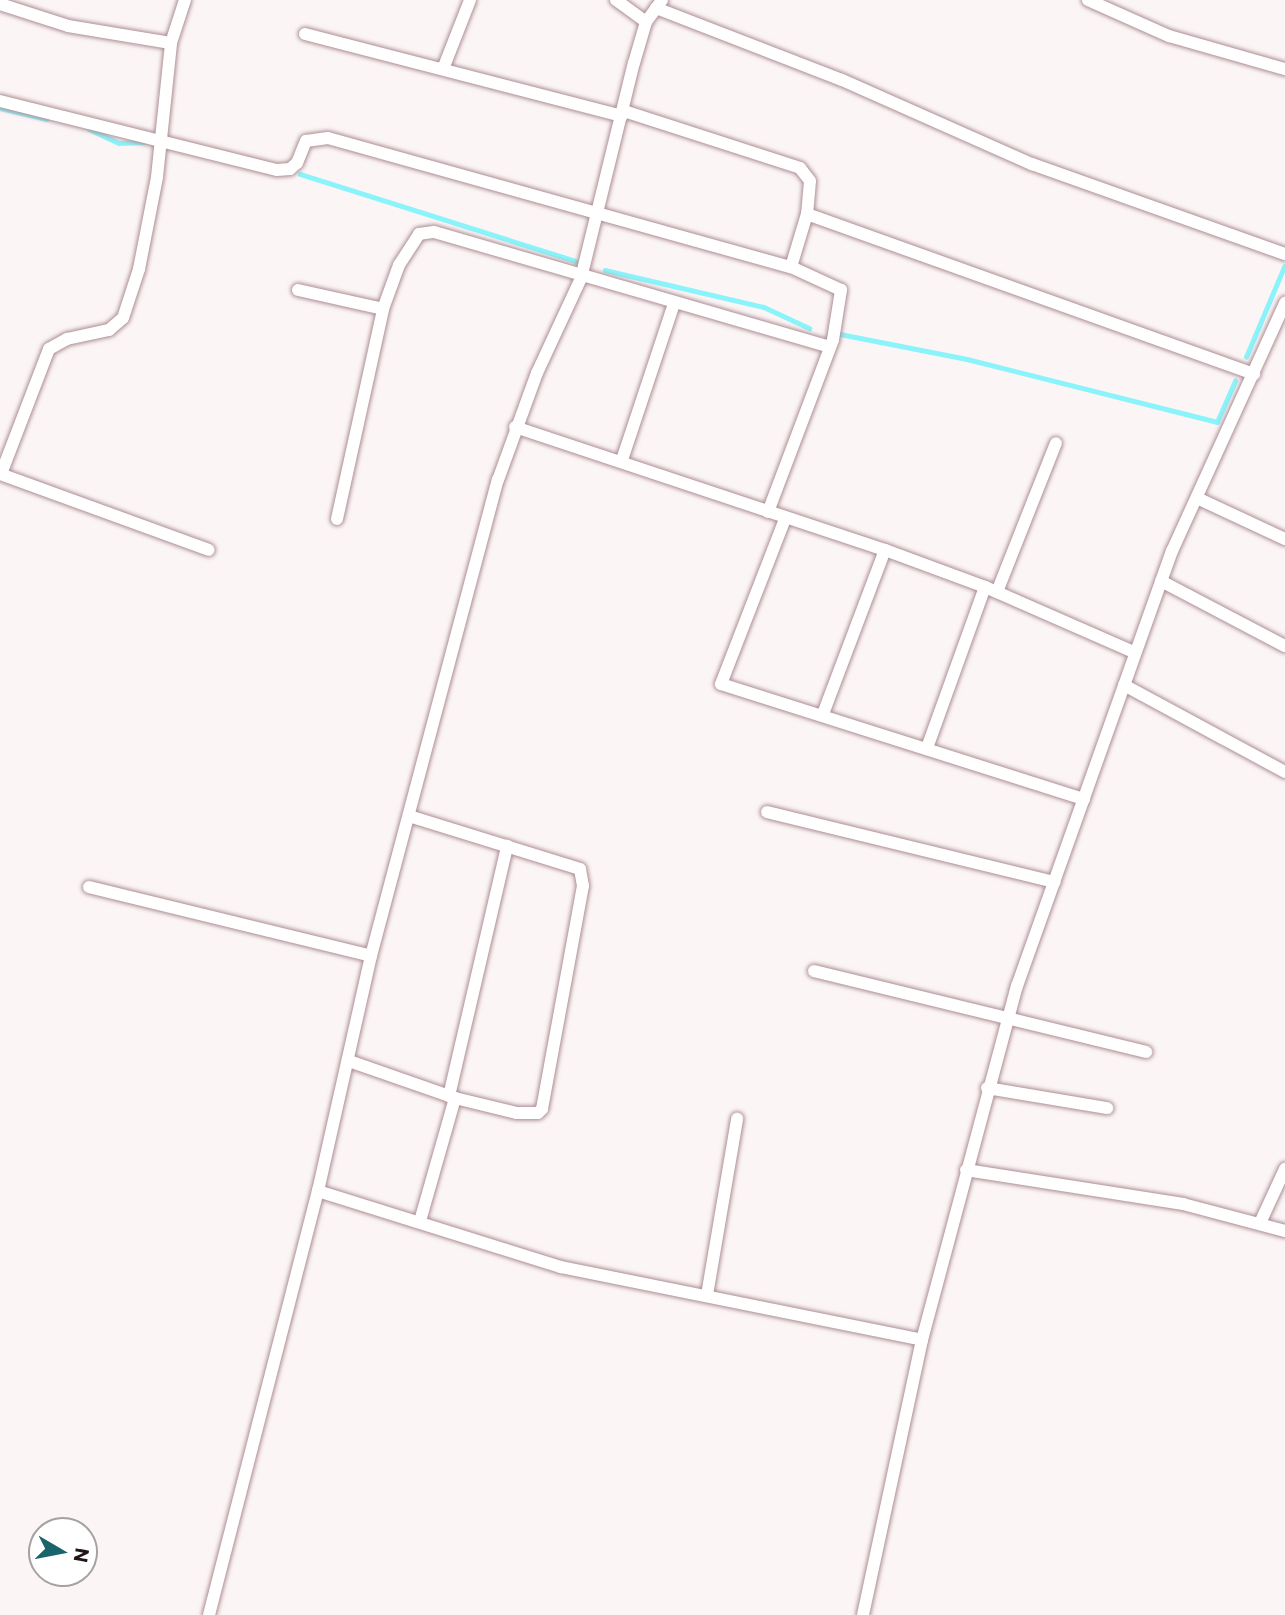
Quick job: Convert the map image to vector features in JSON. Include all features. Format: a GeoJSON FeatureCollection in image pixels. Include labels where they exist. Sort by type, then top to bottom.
{"type":"FeatureCollection","features":[{"type":"Feature","properties":{"kind":"street"},"geometry":{"type":"LineString","coordinates":[[185,0],[171,43],[157,177],[139,269],[120,324],[55,342],[49,349],[1,474],[209,550]]}},
{"type":"Feature","properties":{"kind":"street"},"geometry":{"type":"LineString","coordinates":[[443,69],[470,0]]}},
{"type":"Feature","properties":{"kind":"street"},"geometry":{"type":"LineString","coordinates":[[616,0],[646,22]]}},
{"type":"Feature","properties":{"kind":"street"},"geometry":{"type":"LineString","coordinates":[[1088,0],[1169,36],[1285,69]]}},
{"type":"Feature","properties":{"kind":"street"},"geometry":{"type":"LineString","coordinates":[[0,4],[68,26],[171,43]]}},
{"type":"Feature","properties":{"kind":"street"},"geometry":{"type":"LineString","coordinates":[[209,1615],[318,1191],[371,956],[515,427],[581,278],[601,213],[646,22],[659,4],[842,80],[1031,164],[1285,254]]}},
{"type":"Feature","properties":{"kind":"street"},"geometry":{"type":"LineString","coordinates":[[305,34],[623,113],[800,168],[810,181],[807,214],[791,267]]}},
{"type":"Feature","properties":{"kind":"street"},"geometry":{"type":"LineString","coordinates":[[0,101],[161,144],[277,170],[290,169],[297,163],[306,141],[328,138],[791,267],[841,290],[829,347],[768,512]]}},
{"type":"Feature","properties":{"kind":"street"},"geometry":{"type":"LineString","coordinates":[[807,214],[1254,374]]}},
{"type":"Feature","properties":{"kind":"street"},"geometry":{"type":"LineString","coordinates":[[337,519],[383,309],[398,265],[413,240],[427,232],[829,347]]}},
{"type":"Feature","properties":{"kind":"street"},"geometry":{"type":"LineString","coordinates":[[298,290],[383,309]]}},
{"type":"Feature","properties":{"kind":"street"},"geometry":{"type":"LineString","coordinates":[[863,1615],[922,1340],[1007,1018],[1161,580],[1285,303]]}},
{"type":"Feature","properties":{"kind":"street"},"geometry":{"type":"LineString","coordinates":[[622,460],[674,304]]}},
{"type":"Feature","properties":{"kind":"street"},"geometry":{"type":"LineString","coordinates":[[515,427],[622,460],[786,519],[885,550],[991,589],[1134,652]]}},
{"type":"Feature","properties":{"kind":"street"},"geometry":{"type":"LineString","coordinates":[[927,748],[991,589],[1056,443]]}},
{"type":"Feature","properties":{"kind":"street"},"geometry":{"type":"LineString","coordinates":[[1197,498],[1285,539]]}},
{"type":"Feature","properties":{"kind":"street"},"geometry":{"type":"LineString","coordinates":[[786,519],[721,684],[823,714],[1084,799]]}},
{"type":"Feature","properties":{"kind":"street"},"geometry":{"type":"LineString","coordinates":[[823,714],[885,550]]}},
{"type":"Feature","properties":{"kind":"street"},"geometry":{"type":"LineString","coordinates":[[1161,580],[1285,646]]}},
{"type":"Feature","properties":{"kind":"street"},"geometry":{"type":"LineString","coordinates":[[1124,685],[1285,772]]}},
{"type":"Feature","properties":{"kind":"street"},"geometry":{"type":"LineString","coordinates":[[767,812],[1055,881]]}},
{"type":"Feature","properties":{"kind":"street"},"geometry":{"type":"LineString","coordinates":[[349,1061],[452,1097],[517,1113],[538,1114],[542,1109],[583,886],[580,869],[573,864],[410,816]]}},
{"type":"Feature","properties":{"kind":"street"},"geometry":{"type":"LineString","coordinates":[[420,1221],[452,1097],[507,846]]}},
{"type":"Feature","properties":{"kind":"street"},"geometry":{"type":"LineString","coordinates":[[89,887],[371,956]]}},
{"type":"Feature","properties":{"kind":"street"},"geometry":{"type":"LineString","coordinates":[[814,971],[1146,1052]]}},
{"type":"Feature","properties":{"kind":"street"},"geometry":{"type":"LineString","coordinates":[[987,1088],[1107,1108]]}},
{"type":"Feature","properties":{"kind":"street"},"geometry":{"type":"LineString","coordinates":[[707,1295],[737,1118]]}},
{"type":"Feature","properties":{"kind":"street"},"geometry":{"type":"LineString","coordinates":[[1260,1223],[1285,1169]]}},
{"type":"Feature","properties":{"kind":"street"},"geometry":{"type":"LineString","coordinates":[[966,1170],[1183,1204],[1285,1231]]}},
{"type":"Feature","properties":{"kind":"street"},"geometry":{"type":"LineString","coordinates":[[318,1191],[561,1267],[922,1340]]}},
{"type":"Feature","properties":{"kind":"waterway"},"geometry":{"type":"LineString","coordinates":[[0,108],[47,119]]}},
{"type":"Feature","properties":{"kind":"waterway"},"geometry":{"type":"LineString","coordinates":[[89,129],[119,143],[144,142]]}},
{"type":"Feature","properties":{"kind":"waterway"},"geometry":{"type":"LineString","coordinates":[[300,174],[576,261]]}},
{"type":"Feature","properties":{"kind":"waterway"},"geometry":{"type":"LineString","coordinates":[[1246,357],[1284,267]]}},
{"type":"Feature","properties":{"kind":"waterway"},"geometry":{"type":"LineString","coordinates":[[605,270],[764,307],[809,328]]}},
{"type":"Feature","properties":{"kind":"waterway"},"geometry":{"type":"LineString","coordinates":[[840,334],[967,359],[1217,422],[1235,381]]}}]}
